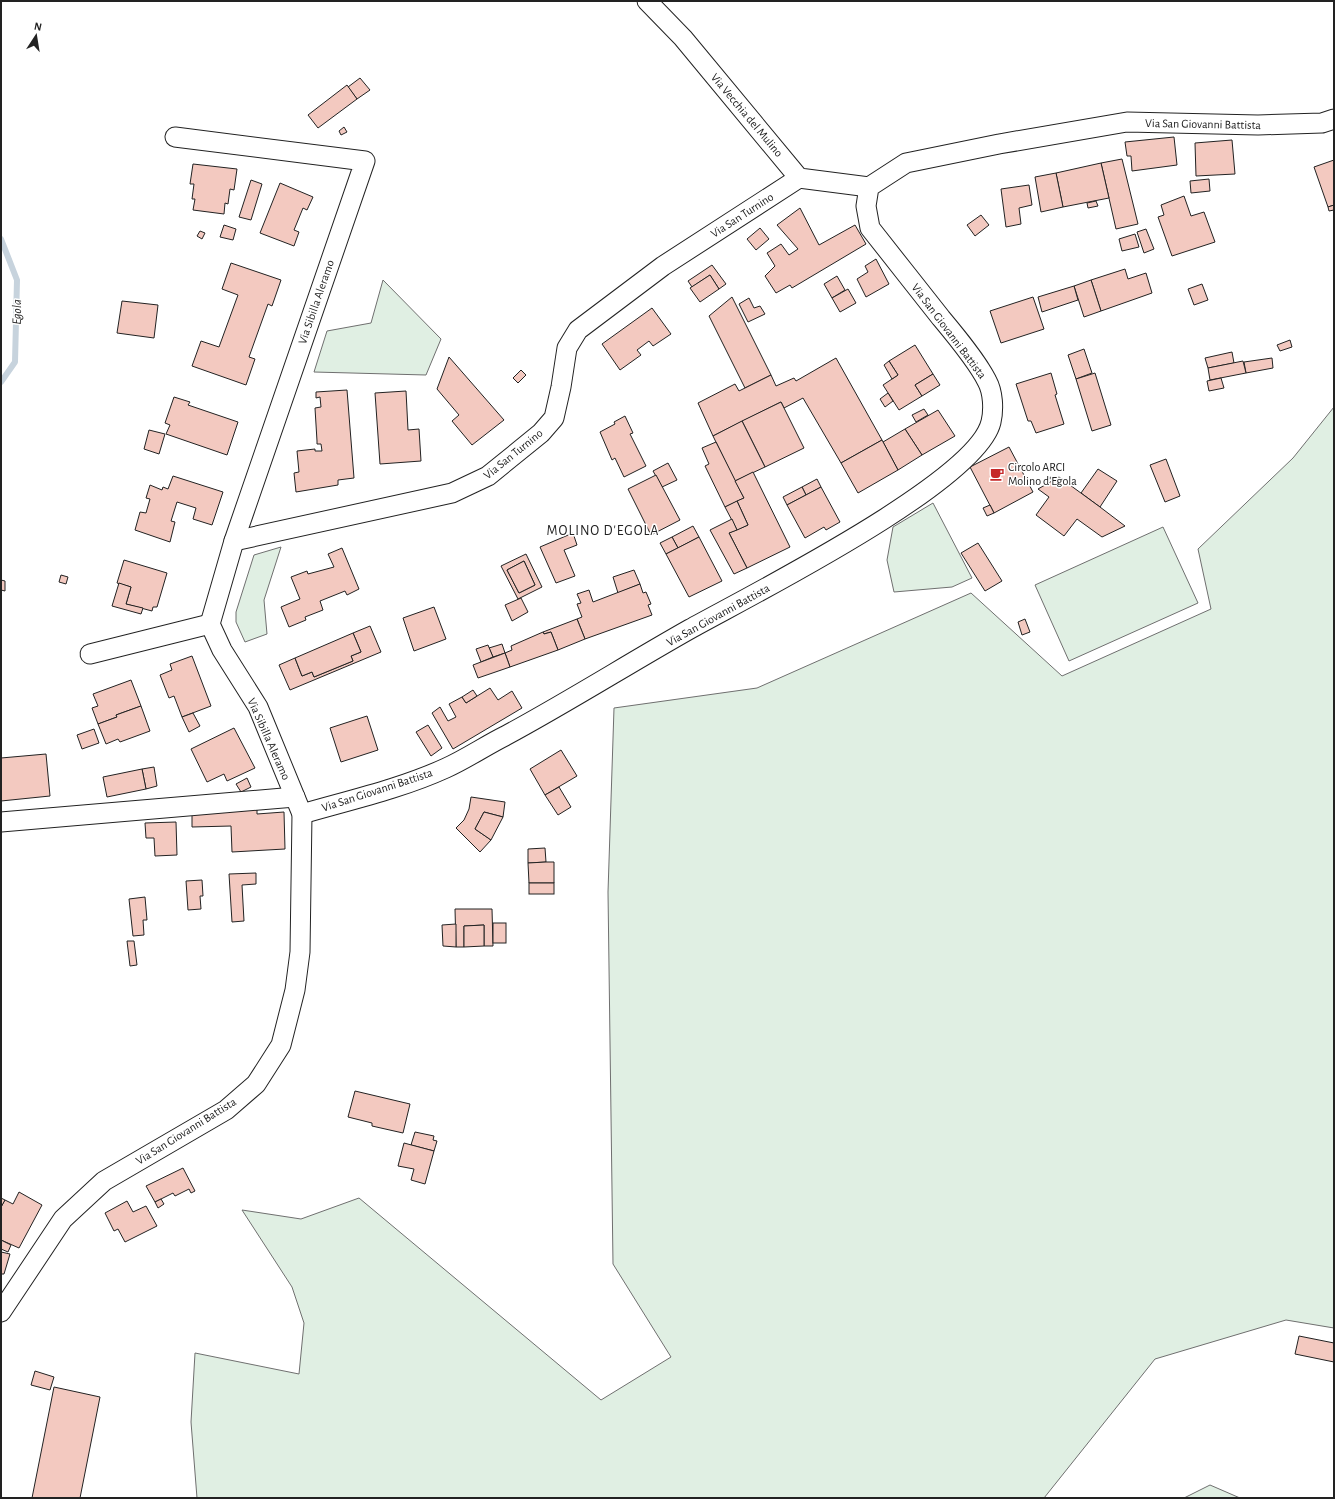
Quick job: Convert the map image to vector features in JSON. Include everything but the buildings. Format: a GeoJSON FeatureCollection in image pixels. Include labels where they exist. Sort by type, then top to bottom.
{"type":"FeatureCollection","features":[{"type":"Feature","properties":{"kind":"street","name":"Via Vecchia del Mulino"},"geometry":{"type":"LineString","coordinates":[[647,1],[683,38],[799,178]]}},
{"type":"Feature","properties":{"kind":"street","name":"Via San Giovanni Battista"},"geometry":{"type":"LineString","coordinates":[[1,822],[298,805],[401,785],[446,768],[524,726],[689,630],[789,576],[884,520],[938,482],[964,459],[986,435],[992,420],[993,399],[988,382],[955,336],[870,228],[866,206],[869,187],[906,163],[999,144],[1127,122],[1258,125],[1322,122],[1334,119]]}},
{"type":"Feature","properties":{"kind":"street","name":"Via Sibilla Aleramo"},"geometry":{"type":"LineString","coordinates":[[175,137],[365,161],[234,541],[210,624],[222,650],[258,707],[298,805]]}},
{"type":"Feature","properties":{"kind":"street"},"geometry":{"type":"LineString","coordinates":[[799,178],[869,187]]}},
{"type":"Feature","properties":{"kind":"street","name":"Via San Turnino"},"geometry":{"type":"LineString","coordinates":[[234,541],[452,493],[488,476],[541,433],[554,418],[561,388],[567,348],[578,330],[665,264],[799,178]]}},
{"type":"Feature","properties":{"kind":"street"},"geometry":{"type":"LineString","coordinates":[[90,654],[210,624]]}},
{"type":"Feature","properties":{"kind":"street","name":"Via San Giovanni Battista"},"geometry":{"type":"LineString","coordinates":[[1,1312],[63,1219],[104,1181],[226,1110],[256,1084],[281,1045],[295,990],[300,952],[298,805]]}},
{"type":"Feature","properties":{"kind":"green space"},"geometry":{"type":"Polygon","coordinates":[[[383,280],[441,339],[426,375],[314,372],[327,331],[371,323],[383,280]]]}},
{"type":"Feature","properties":{"kind":"green space"},"geometry":{"type":"Polygon","coordinates":[[[1334,407],[1334,1328],[1286,1320],[1155,1359],[1044,1498],[197,1498],[191,1422],[195,1353],[299,1374],[304,1323],[292,1287],[242,1210],[301,1219],[359,1198],[601,1400],[671,1357],[613,1264],[608,892],[614,708],[757,688],[971,593],[1062,676],[1211,609],[1198,549],[1293,458],[1334,407]]]}},
{"type":"Feature","properties":{"kind":"green space"},"geometry":{"type":"Polygon","coordinates":[[[933,503],[972,578],[952,587],[894,592],[887,560],[893,527],[933,503]]]}},
{"type":"Feature","properties":{"kind":"green space"},"geometry":{"type":"Polygon","coordinates":[[[1163,527],[1198,603],[1069,661],[1035,585],[1163,527]]]}},
{"type":"Feature","properties":{"kind":"green space"},"geometry":{"type":"Polygon","coordinates":[[[281,547],[264,600],[267,634],[245,642],[236,622],[236,612],[254,555],[281,547]]]}},
{"type":"Feature","properties":{"kind":"green space"},"geometry":{"type":"Polygon","coordinates":[[[1210,1485],[1240,1498],[1184,1498],[1210,1485]]]}},
{"type":"Feature","properties":{"kind":"waterway","name":"Egola"},"geometry":{"type":"LineString","coordinates":[[1,239],[17,280],[15,362],[1,382]]}},
{"type":"Feature","properties":{"kind":"place","name":"Circolo ARCI Molino d'Egola"},"geometry":{"type":"Point","coordinates":[997,474]}},
{"type":"Feature","properties":{"kind":"district","name":"MOLINO D'EGOLA"},"geometry":{"type":"Point","coordinates":[603,530]}}]}
